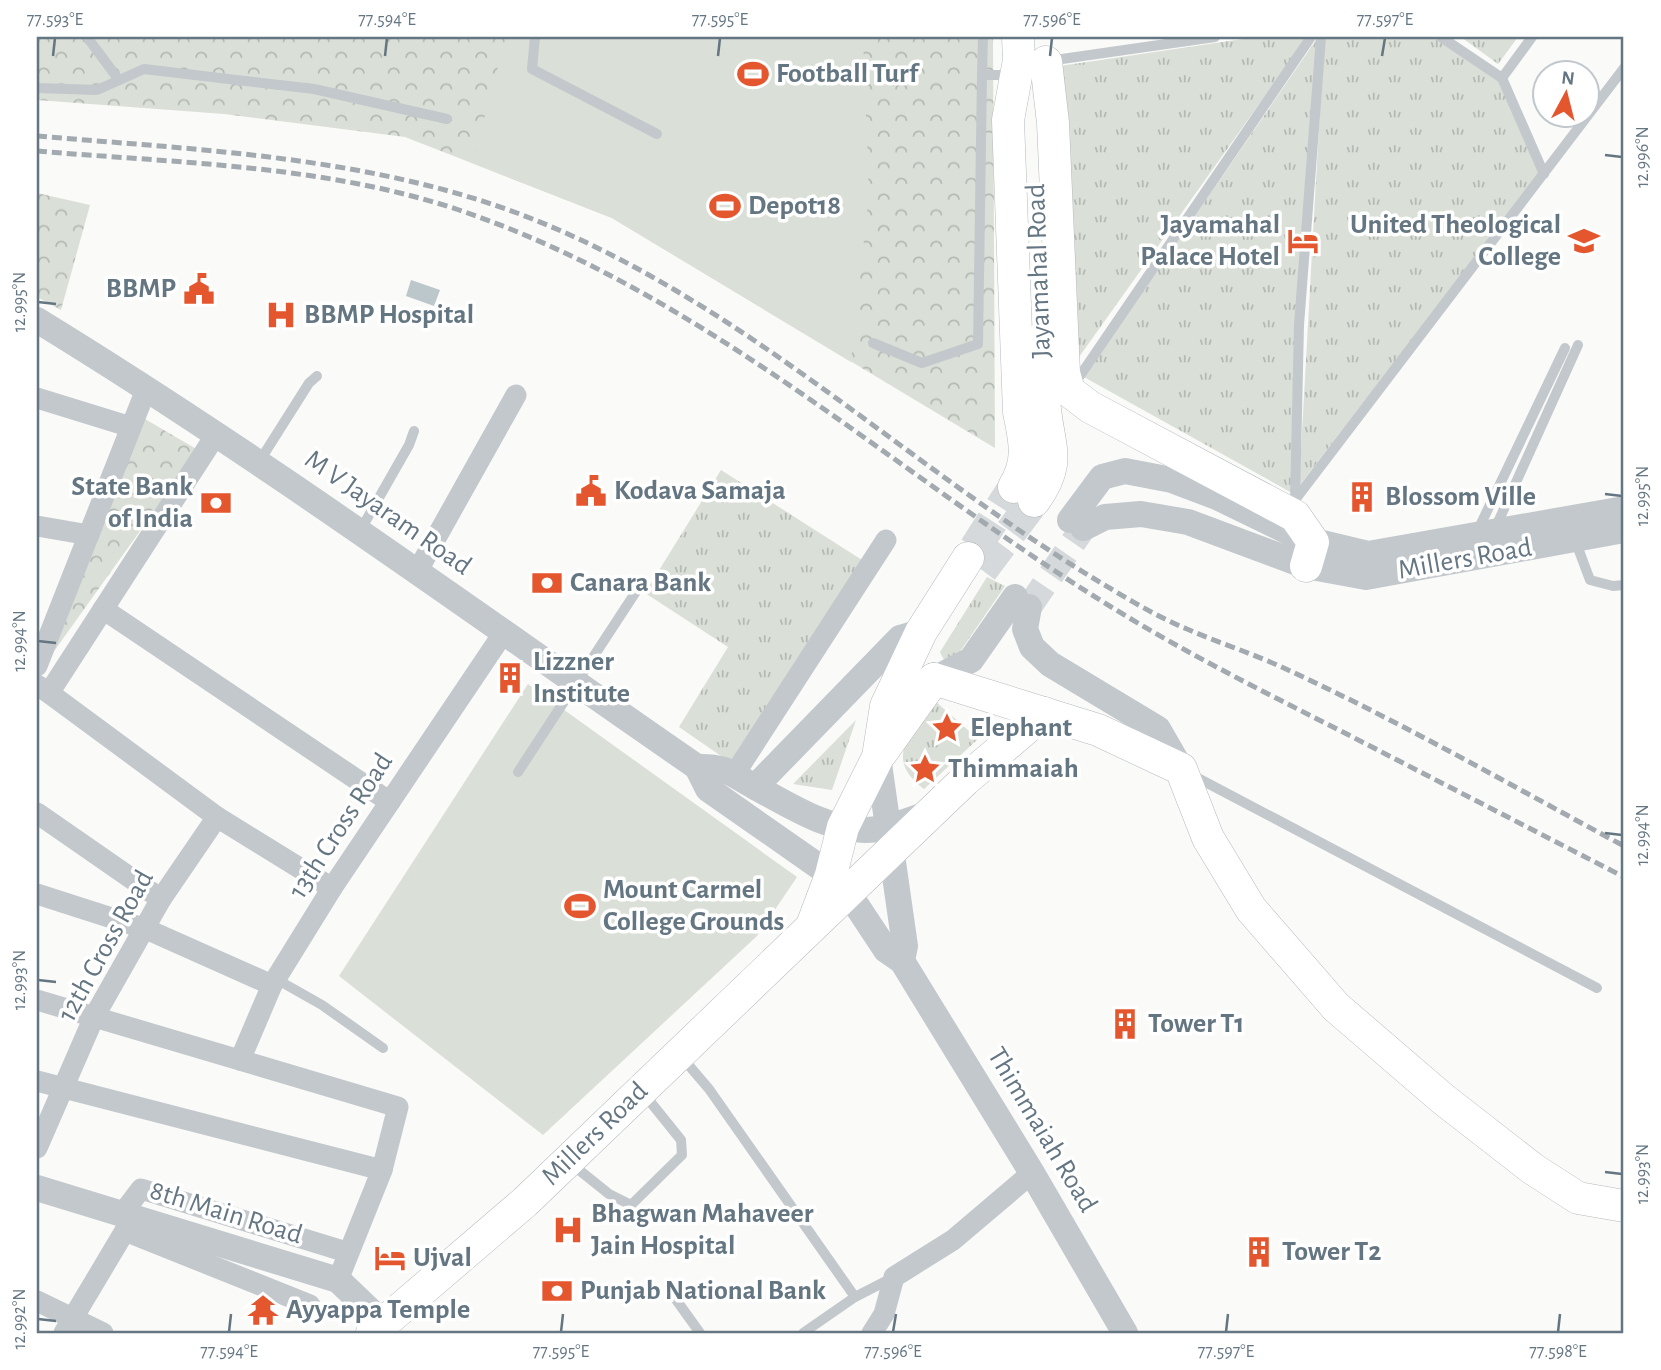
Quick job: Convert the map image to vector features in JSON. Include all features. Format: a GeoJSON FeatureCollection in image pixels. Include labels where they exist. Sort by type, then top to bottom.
{"type":"FeatureCollection","features":[{"type":"Feature","properties":{"kind":"main road","name":"Jayamahal Road"},"geometry":{"type":"LineString","coordinates":[[1018,37],[1018,60],[1008,120],[1019,412],[1027,450],[1023,473],[1024,494],[1046,484],[1054,452],[1045,409],[1035,136],[1046,49]]}},
{"type":"Feature","properties":{"kind":"main road"},"geometry":{"type":"LineString","coordinates":[[1046,49],[1053,123],[1064,373],[1069,391],[1090,407],[1295,508],[1309,554]]}},
{"type":"Feature","properties":{"kind":"main road","name":"Millers Road"},"geometry":{"type":"LineString","coordinates":[[377,1328],[525,1202],[640,1089],[812,928],[840,884],[843,827],[878,757],[884,710],[922,632],[975,564],[937,643],[931,660],[934,680]]}},
{"type":"Feature","properties":{"kind":"main road"},"geometry":{"type":"LineString","coordinates":[[878,757],[934,680],[1098,730],[1181,769],[1208,838],[1251,909],[1336,1007],[1443,1099],[1533,1169],[1578,1198],[1624,1206]]}},
{"type":"Feature","properties":{"kind":"main road"},"geometry":{"type":"LineString","coordinates":[[840,884],[891,839],[930,813],[965,779],[1044,713]]}},
{"type":"Feature","properties":{"kind":"street","name":"M V Jayaram Road"},"geometry":{"type":"LineString","coordinates":[[37,320],[147,387],[418,570],[697,767],[708,789],[840,884]]}},
{"type":"Feature","properties":{"kind":"street"},"geometry":{"type":"LineString","coordinates":[[37,666],[147,387]]}},
{"type":"Feature","properties":{"kind":"street"},"geometry":{"type":"LineString","coordinates":[[418,570],[516,395]]}},
{"type":"Feature","properties":{"kind":"street"},"geometry":{"type":"LineString","coordinates":[[37,398],[131,427]]}},
{"type":"Feature","properties":{"kind":"street"},"geometry":{"type":"LineString","coordinates":[[217,433],[103,609],[43,689],[217,817],[332,888]]}},
{"type":"Feature","properties":{"kind":"street"},"geometry":{"type":"LineString","coordinates":[[1125,471],[1172,480],[1217,497],[1309,554],[1188,522],[1129,515],[1105,517],[1077,524],[1102,477],[1125,471]]}},
{"type":"Feature","properties":{"kind":"street","name":"Millers Road"},"geometry":{"type":"LineString","coordinates":[[1309,554],[1366,577],[1572,529],[1624,509]]}},
{"type":"Feature","properties":{"kind":"street"},"geometry":{"type":"LineString","coordinates":[[37,526],[89,535]]}},
{"type":"Feature","properties":{"kind":"street","name":"Millers Road"},"geometry":{"type":"LineString","coordinates":[[1309,554],[1368,554],[1485,533],[1572,529],[1624,530]]}},
{"type":"Feature","properties":{"kind":"street"},"geometry":{"type":"LineString","coordinates":[[744,781],[886,540]]}},
{"type":"Feature","properties":{"kind":"street"},"geometry":{"type":"LineString","coordinates":[[934,680],[971,660],[1022,602],[1025,629],[1032,647],[1051,664],[1157,729],[1181,769]]}},
{"type":"Feature","properties":{"kind":"street"},"geometry":{"type":"LineString","coordinates":[[103,609],[390,802]]}},
{"type":"Feature","properties":{"kind":"street","name":"13th Cross Road"},"geometry":{"type":"LineString","coordinates":[[240,1060],[274,982],[332,888],[504,632]]}},
{"type":"Feature","properties":{"kind":"street"},"geometry":{"type":"LineString","coordinates":[[744,781],[900,638],[922,632]]}},
{"type":"Feature","properties":{"kind":"street"},"geometry":{"type":"LineString","coordinates":[[878,757],[905,946],[902,961]]}},
{"type":"Feature","properties":{"kind":"street","name":"M V Jayaram Road"},"geometry":{"type":"LineString","coordinates":[[697,767],[720,766],[817,819],[843,827],[866,830],[891,839]]}},
{"type":"Feature","properties":{"kind":"street"},"geometry":{"type":"LineString","coordinates":[[37,813],[161,899]]}},
{"type":"Feature","properties":{"kind":"street","name":"12th Cross Road"},"geometry":{"type":"LineString","coordinates":[[37,1148],[94,1017],[161,899],[217,817]]}},
{"type":"Feature","properties":{"kind":"street","name":"Thimmaiah Road"},"geometry":{"type":"LineString","coordinates":[[840,884],[886,950],[902,961],[1032,1172],[1125,1333]]}},
{"type":"Feature","properties":{"kind":"street"},"geometry":{"type":"LineString","coordinates":[[37,894],[146,929],[274,982]]}},
{"type":"Feature","properties":{"kind":"street"},"geometry":{"type":"LineString","coordinates":[[37,1000],[398,1107],[382,1170],[338,1280]]}},
{"type":"Feature","properties":{"kind":"street"},"geometry":{"type":"LineString","coordinates":[[37,1081],[382,1170]]}},
{"type":"Feature","properties":{"kind":"street"},"geometry":{"type":"LineString","coordinates":[[872,1333],[884,1314],[894,1277],[953,1240],[1032,1172]]}},
{"type":"Feature","properties":{"kind":"street","name":"8th Main Road"},"geometry":{"type":"LineString","coordinates":[[37,1188],[127,1221],[338,1280],[377,1328]]}},
{"type":"Feature","properties":{"kind":"street"},"geometry":{"type":"LineString","coordinates":[[69,1326],[127,1221],[141,1189],[340,1250]]}},
{"type":"Feature","properties":{"kind":"street"},"geometry":{"type":"LineString","coordinates":[[127,1221],[310,1304]]}},
{"type":"Feature","properties":{"kind":"street"},"geometry":{"type":"LineString","coordinates":[[37,1301],[69,1326],[103,1333]]}},
{"type":"Feature","properties":{"kind":"lane"},"geometry":{"type":"LineString","coordinates":[[87,37],[119,80]]}},
{"type":"Feature","properties":{"kind":"lane"},"geometry":{"type":"LineString","coordinates":[[536,37],[531,69],[657,134]]}},
{"type":"Feature","properties":{"kind":"lane"},"geometry":{"type":"LineString","coordinates":[[873,343],[922,363],[978,344],[983,37]]}},
{"type":"Feature","properties":{"kind":"lane"},"geometry":{"type":"LineString","coordinates":[[1046,49],[1215,37]]}},
{"type":"Feature","properties":{"kind":"lane"},"geometry":{"type":"LineString","coordinates":[[1069,391],[1311,37]]}},
{"type":"Feature","properties":{"kind":"lane"},"geometry":{"type":"LineString","coordinates":[[1295,508],[1299,325],[1321,37]]}},
{"type":"Feature","properties":{"kind":"lane"},"geometry":{"type":"LineString","coordinates":[[1441,37],[1502,78],[1544,174]]}},
{"type":"Feature","properties":{"kind":"lane"},"geometry":{"type":"LineString","coordinates":[[1502,78],[1532,37]]}},
{"type":"Feature","properties":{"kind":"lane"},"geometry":{"type":"LineString","coordinates":[[1295,508],[1624,68]]}},
{"type":"Feature","properties":{"kind":"lane"},"geometry":{"type":"LineString","coordinates":[[37,88],[97,90],[144,69],[314,89],[447,119]]}},
{"type":"Feature","properties":{"kind":"lane"},"geometry":{"type":"LineString","coordinates":[[982,75],[1003,75]]}},
{"type":"Feature","properties":{"kind":"lane"},"geometry":{"type":"LineString","coordinates":[[1485,533],[1578,345]]}},
{"type":"Feature","properties":{"kind":"lane"},"geometry":{"type":"LineString","coordinates":[[1485,533],[1565,348]]}},
{"type":"Feature","properties":{"kind":"lane"},"geometry":{"type":"LineString","coordinates":[[259,462],[309,383],[317,376]]}},
{"type":"Feature","properties":{"kind":"lane"},"geometry":{"type":"LineString","coordinates":[[360,531],[409,445],[414,430]]}},
{"type":"Feature","properties":{"kind":"lane"},"geometry":{"type":"LineString","coordinates":[[1572,529],[1590,580],[1624,585]]}},
{"type":"Feature","properties":{"kind":"lane"},"geometry":{"type":"LineString","coordinates":[[518,772],[639,587]]}},
{"type":"Feature","properties":{"kind":"lane"},"geometry":{"type":"LineString","coordinates":[[1181,769],[1597,988]]}},
{"type":"Feature","properties":{"kind":"lane"},"geometry":{"type":"LineString","coordinates":[[274,982],[322,1005],[383,1048]]}},
{"type":"Feature","properties":{"kind":"lane"},"geometry":{"type":"LineString","coordinates":[[678,1053],[709,1089],[855,1297]]}},
{"type":"Feature","properties":{"kind":"lane"},"geometry":{"type":"LineString","coordinates":[[567,1160],[608,1194],[631,1205],[682,1155],[681,1140],[640,1089]]}},
{"type":"Feature","properties":{"kind":"lane"},"geometry":{"type":"LineString","coordinates":[[803,1333],[855,1297],[894,1277]]}},
{"type":"Feature","properties":{"kind":"lane"},"geometry":{"type":"LineString","coordinates":[[672,1294],[700,1333]]}},
{"type":"Feature","properties":{"kind":"green space"},"geometry":{"type":"Polygon","coordinates":[[[37,37],[993,37],[995,448],[612,218],[405,137],[224,114],[37,100],[37,37]]]}},
{"type":"Feature","properties":{"kind":"green space","name":"Depot18"},"geometry":{"type":"Polygon","coordinates":[[[506,37],[863,37],[869,194],[851,362],[612,218],[472,163],[506,37]]]}},
{"type":"Feature","properties":{"kind":"green space"},"geometry":{"type":"Polygon","coordinates":[[[1256,37],[1307,37],[1074,364],[1060,66],[1256,37]]]}},
{"type":"Feature","properties":{"kind":"green space"},"geometry":{"type":"Polygon","coordinates":[[[1324,37],[1438,37],[1499,80],[1540,173],[1299,486],[1324,37]]]}},
{"type":"Feature","properties":{"kind":"green space"},"geometry":{"type":"Polygon","coordinates":[[[1461,37],[1518,37],[1498,64],[1461,37]]]}},
{"type":"Feature","properties":{"kind":"green space"},"geometry":{"type":"Polygon","coordinates":[[[1316,40],[1292,493],[1084,377],[1316,40]]]}},
{"type":"Feature","properties":{"kind":"green space"},"geometry":{"type":"Polygon","coordinates":[[[37,193],[90,205],[61,310],[37,297],[37,193]]]}},
{"type":"Feature","properties":{"kind":"green space"},"geometry":{"type":"Polygon","coordinates":[[[145,419],[198,450],[52,654],[145,419]]]}},
{"type":"Feature","properties":{"kind":"green space"},"geometry":{"type":"Polygon","coordinates":[[[721,470],[862,560],[734,765],[679,727],[728,647],[645,593],[721,470]]]}},
{"type":"Feature","properties":{"kind":"green space"},"geometry":{"type":"Polygon","coordinates":[[[987,577],[1005,586],[957,656],[944,660],[940,652],[987,577]]]}},
{"type":"Feature","properties":{"kind":"green space","name":"Mount Carmel College Grounds"},"geometry":{"type":"Polygon","coordinates":[[[528,684],[797,877],[757,936],[543,1135],[339,976],[528,684]]]}},
{"type":"Feature","properties":{"kind":"green space"},"geometry":{"type":"Polygon","coordinates":[[[935,701],[978,739],[924,789],[911,777],[903,756],[910,735],[935,701]]]}},
{"type":"Feature","properties":{"kind":"green space"},"geometry":{"type":"Polygon","coordinates":[[[856,720],[832,790],[793,784],[856,720]]]}},
{"type":"Feature","properties":{"kind":"shaded area"},"geometry":{"type":"Polygon","coordinates":[[[411,280],[440,290],[434,306],[406,296],[411,280]]]}},
{"type":"Feature","properties":{"kind":"tunnel"},"geometry":{"type":"LineString","coordinates":[[975,548],[1014,487]]}},
{"type":"Feature","properties":{"kind":"tunnel"},"geometry":{"type":"LineString","coordinates":[[982,570],[1034,501]]}},
{"type":"Feature","properties":{"kind":"tunnel"},"geometry":{"type":"LineString","coordinates":[[1029,607],[1083,528]]}},
{"type":"Feature","properties":{"kind":"railway"},"geometry":{"type":"LineString","coordinates":[[37,136],[219,151],[340,167],[459,194],[517,213],[596,247],[671,288],[743,333],[1021,532],[1127,599],[1175,624],[1329,689],[1624,846]]}},
{"type":"Feature","properties":{"kind":"railway"},"geometry":{"type":"LineString","coordinates":[[37,151],[250,168],[356,183],[459,210],[546,244],[628,285],[708,332],[785,382],[1012,542],[1150,630],[1624,877]]}},
{"type":"Feature","properties":{"kind":"place","name":"Football Turf"},"geometry":{"type":"Point","coordinates":[753,74]}},
{"type":"Feature","properties":{"kind":"place","name":"Depot18"},"geometry":{"type":"Point","coordinates":[725,206]}},
{"type":"Feature","properties":{"kind":"place","name":"Jayamahal Palace Hotel"},"geometry":{"type":"Point","coordinates":[1303,241]}},
{"type":"Feature","properties":{"kind":"place","name":"United Theological College"},"geometry":{"type":"Point","coordinates":[1584,241]}},
{"type":"Feature","properties":{"kind":"place","name":"BBMP"},"geometry":{"type":"Point","coordinates":[199,289]}},
{"type":"Feature","properties":{"kind":"place","name":"BBMP Hospital"},"geometry":{"type":"Point","coordinates":[281,315]}},
{"type":"Feature","properties":{"kind":"place","name":"Kodava Samaja"},"geometry":{"type":"Point","coordinates":[591,491]}},
{"type":"Feature","properties":{"kind":"place","name":"Blossom Ville"},"geometry":{"type":"Point","coordinates":[1362,497]}},
{"type":"Feature","properties":{"kind":"place","name":"State Bank of India"},"geometry":{"type":"Point","coordinates":[216,503]}},
{"type":"Feature","properties":{"kind":"place","name":"Canara Bank"},"geometry":{"type":"Point","coordinates":[547,583]}},
{"type":"Feature","properties":{"kind":"place","name":"Lizzner Institute"},"geometry":{"type":"Point","coordinates":[510,678]}},
{"type":"Feature","properties":{"kind":"place","name":"Elephant"},"geometry":{"type":"Point","coordinates":[947,728]}},
{"type":"Feature","properties":{"kind":"place","name":"Thimmaiah"},"geometry":{"type":"Point","coordinates":[925,769]}},
{"type":"Feature","properties":{"kind":"place","name":"Mount Carmel College Grounds"},"geometry":{"type":"Point","coordinates":[580,906]}},
{"type":"Feature","properties":{"kind":"place","name":"Tower T1"},"geometry":{"type":"Point","coordinates":[1125,1024]}},
{"type":"Feature","properties":{"kind":"place","name":"Bhagwan Mahaveer Jain Hospital"},"geometry":{"type":"Point","coordinates":[568,1230]}},
{"type":"Feature","properties":{"kind":"place","name":"Tower T2"},"geometry":{"type":"Point","coordinates":[1259,1252]}},
{"type":"Feature","properties":{"kind":"place","name":"Ujval"},"geometry":{"type":"Point","coordinates":[390,1258]}},
{"type":"Feature","properties":{"kind":"place","name":"Punjab National Bank"},"geometry":{"type":"Point","coordinates":[557,1291]}},
{"type":"Feature","properties":{"kind":"place","name":"Ayyappa Temple"},"geometry":{"type":"Point","coordinates":[263,1310]}}]}
